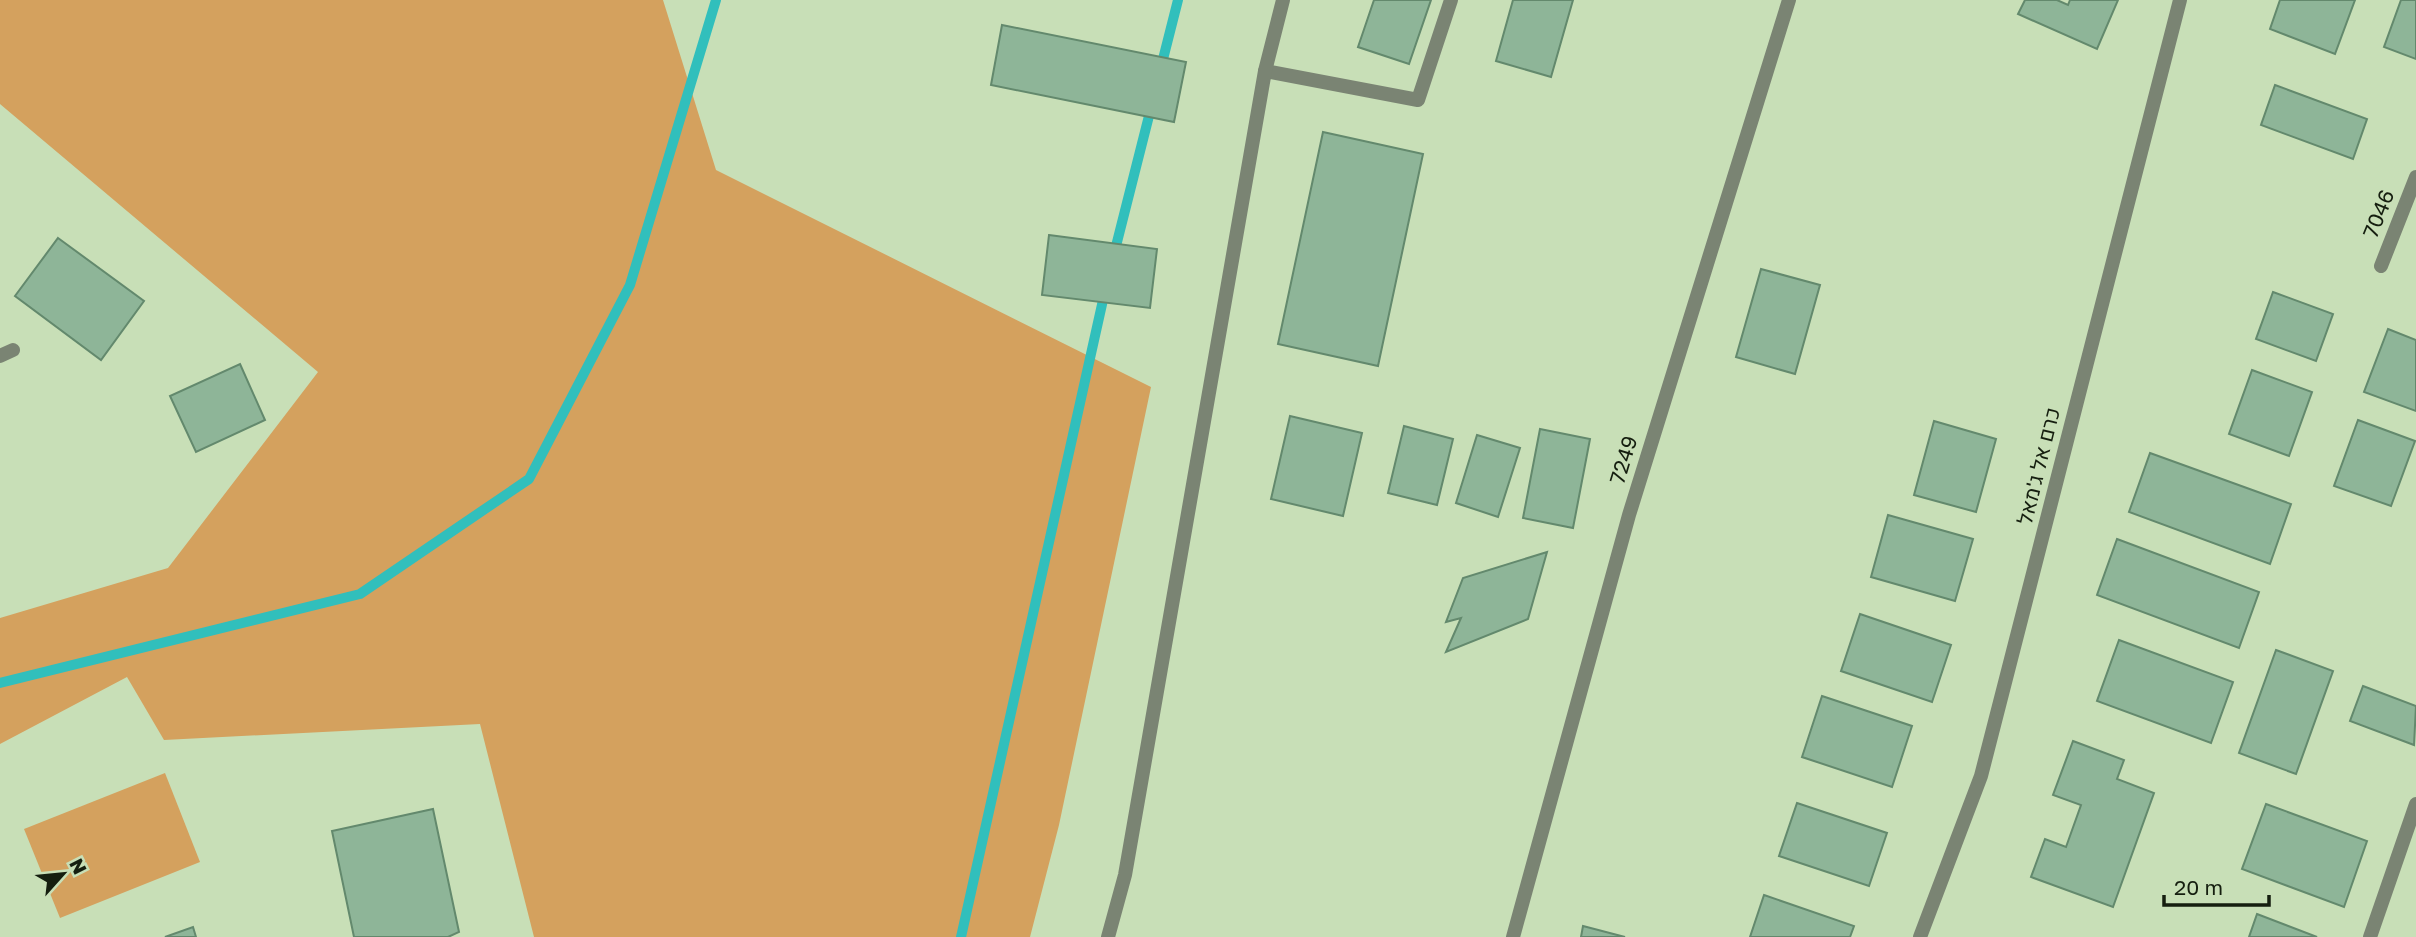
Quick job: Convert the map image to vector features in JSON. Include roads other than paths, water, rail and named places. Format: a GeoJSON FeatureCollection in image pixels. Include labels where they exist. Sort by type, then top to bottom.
{"type":"FeatureCollection","features":[{"type":"Feature","properties":{"kind":"street"},"geometry":{"type":"LineString","coordinates":[[1108,937],[1125,875],[1265,71],[1283,0]]}},
{"type":"Feature","properties":{"kind":"street"},"geometry":{"type":"LineString","coordinates":[[1265,71],[1418,100],[1451,0]]}},
{"type":"Feature","properties":{"kind":"street","name":"7249"},"geometry":{"type":"LineString","coordinates":[[1513,937],[1629,515],[1789,0]]}},
{"type":"Feature","properties":{"kind":"street","name":"כרם אל ג'מאל"},"geometry":{"type":"LineString","coordinates":[[1920,937],[1981,776],[2180,0]]}},
{"type":"Feature","properties":{"kind":"street","name":"7046"},"geometry":{"type":"LineString","coordinates":[[2381,266],[2416,180]]}},
{"type":"Feature","properties":{"kind":"street"},"geometry":{"type":"LineString","coordinates":[[2370,937],[2413,822],[2416,804]]}},
{"type":"Feature","properties":{"kind":"waterway"},"geometry":{"type":"LineString","coordinates":[[0,683],[360,594],[529,479],[630,285],[716,0]]}},
{"type":"Feature","properties":{"kind":"waterway"},"geometry":{"type":"LineString","coordinates":[[1160,71],[1178,0]]}},
{"type":"Feature","properties":{"kind":"waterway"},"geometry":{"type":"LineString","coordinates":[[1113,258],[1152,104]]}},
{"type":"Feature","properties":{"kind":"waterway"},"geometry":{"type":"LineString","coordinates":[[961,937],[1105,291]]}}]}
